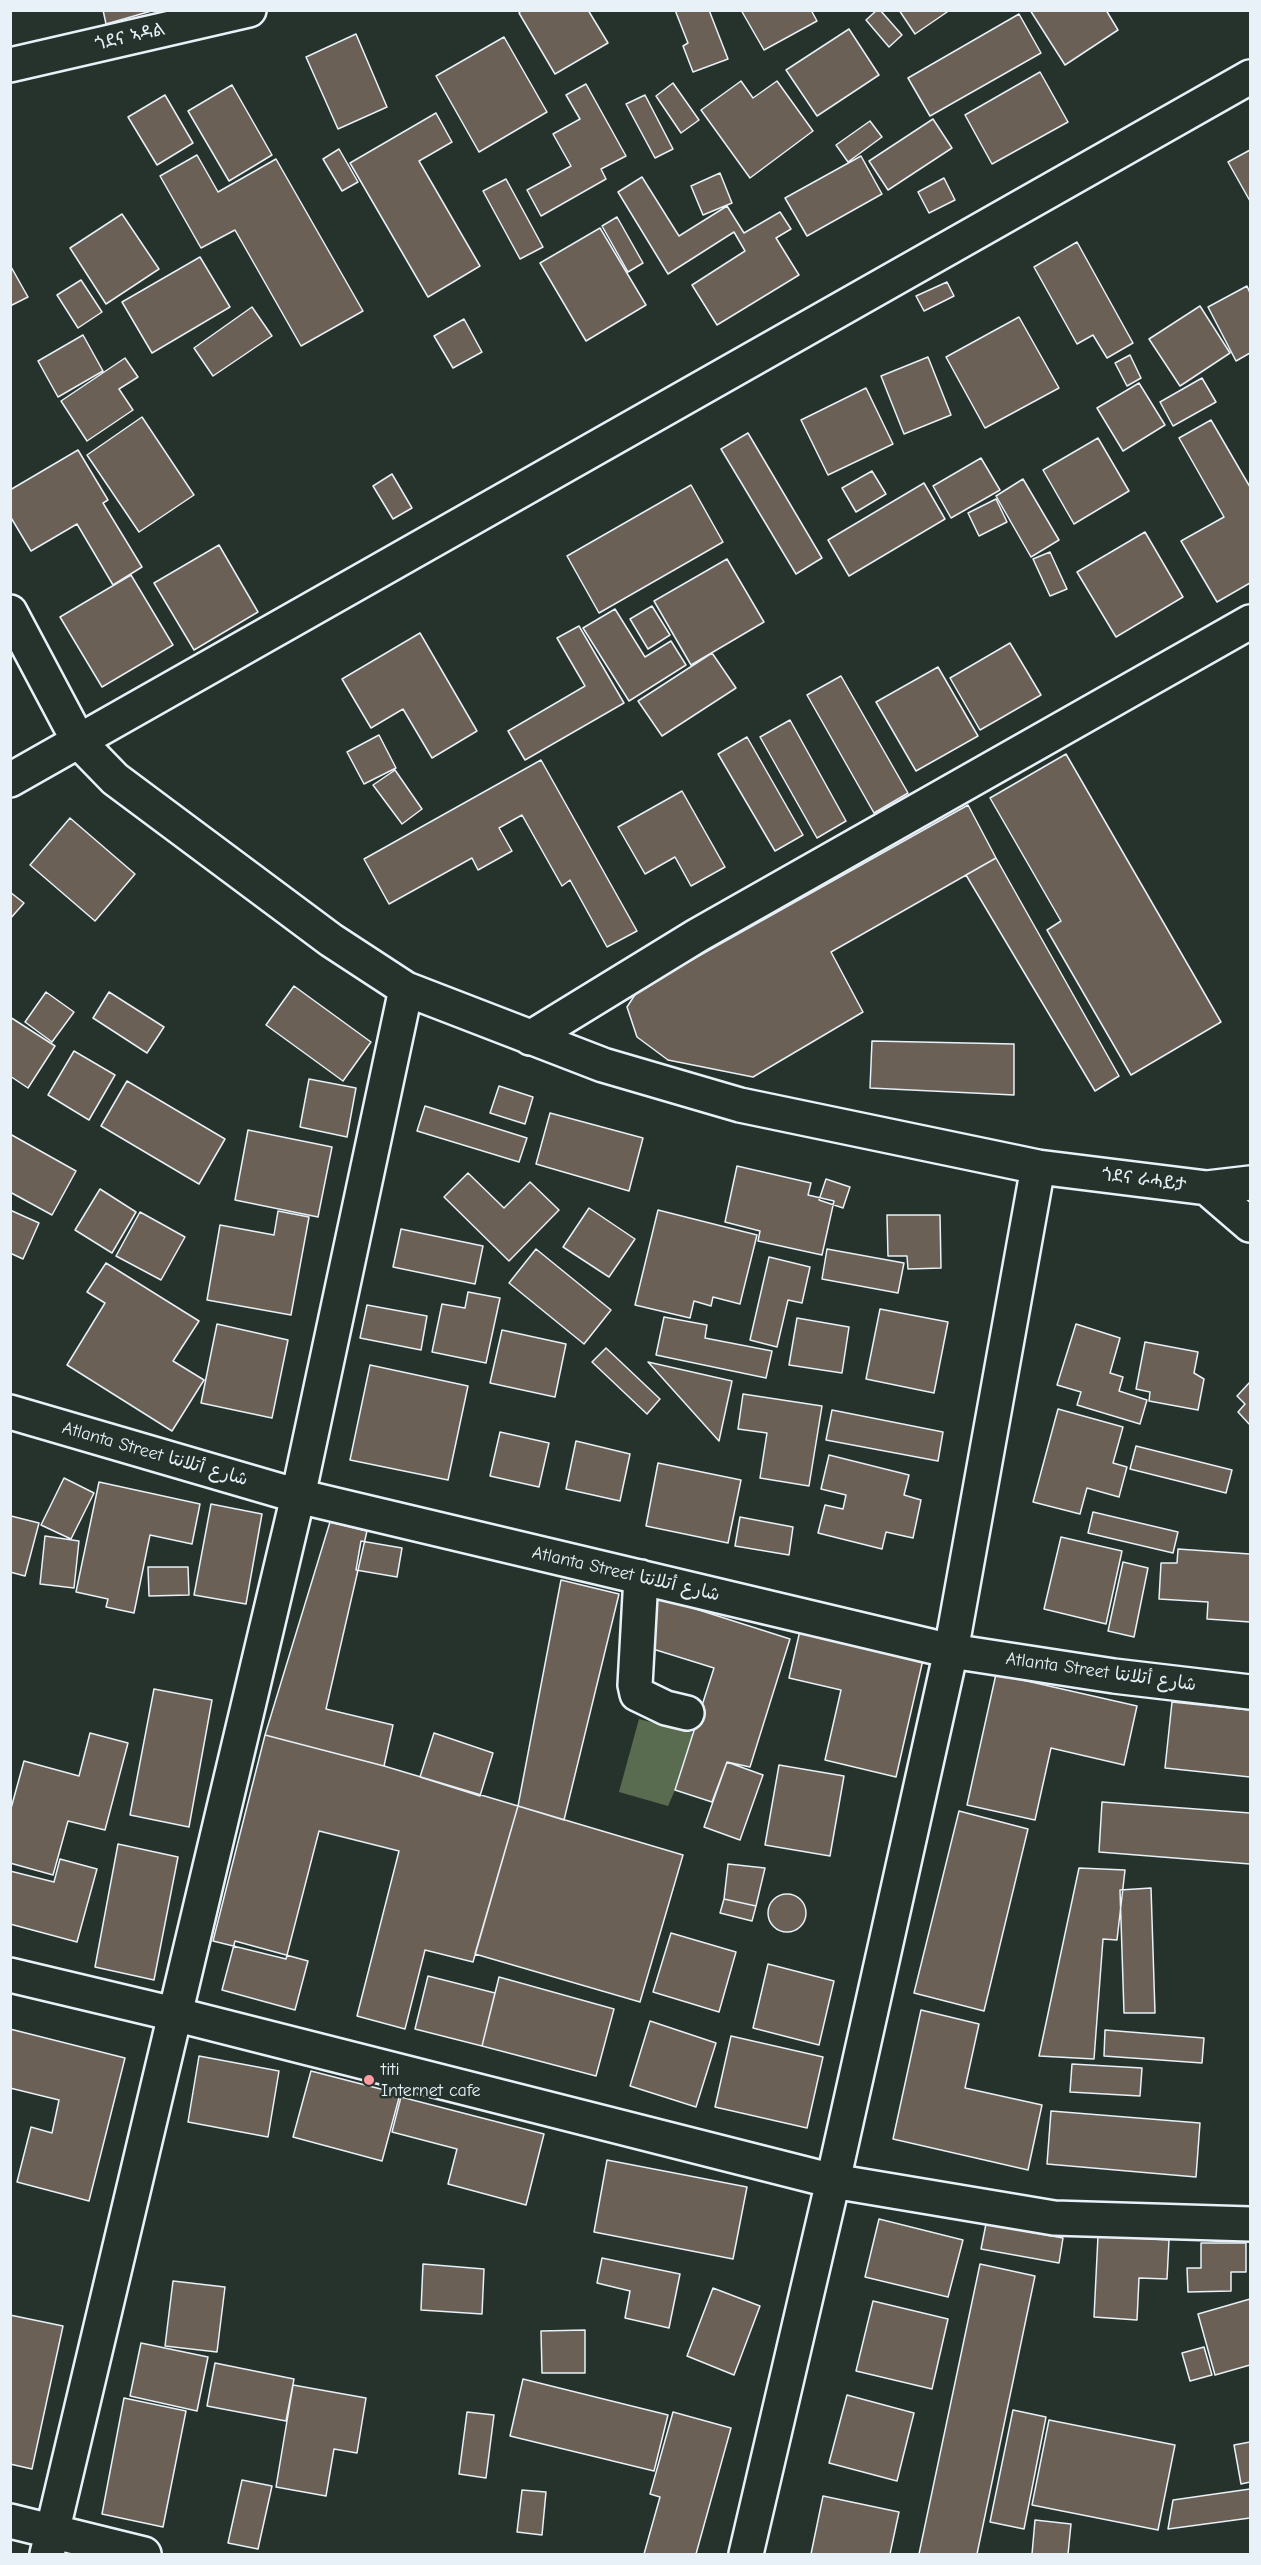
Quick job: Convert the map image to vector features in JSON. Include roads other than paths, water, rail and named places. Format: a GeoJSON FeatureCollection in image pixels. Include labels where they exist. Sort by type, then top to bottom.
{"type":"FeatureCollection","features":[{"type":"Feature","properties":{"kind":"street","name":"ጎደና ኣዳል"},"geometry":{"type":"LineString","coordinates":[[10,65],[249,10]]}},
{"type":"Feature","properties":{"kind":"street"},"geometry":{"type":"LineString","coordinates":[[10,780],[1251,77]]}},
{"type":"Feature","properties":{"kind":"street","name":"ጎደና ራሓይታ"},"geometry":{"type":"LineString","coordinates":[[10,612],[79,742],[124,786],[331,940],[406,989],[603,1065],[740,1106],[1038,1167],[1207,1188],[1251,1183]]}},
{"type":"Feature","properties":{"kind":"street"},"geometry":{"type":"LineString","coordinates":[[530,1038],[698,935],[1251,622]]}},
{"type":"Feature","properties":{"kind":"street"},"geometry":{"type":"LineString","coordinates":[[50,2542],[298,1496],[406,989]]}},
{"type":"Feature","properties":{"kind":"street"},"geometry":{"type":"LineString","coordinates":[[746,2554],[833,2181],[951,1651],[1038,1167]]}},
{"type":"Feature","properties":{"kind":"street"},"geometry":{"type":"LineString","coordinates":[[1207,1188],[1251,1225]]}},
{"type":"Feature","properties":{"kind":"street","name":"Atlanta Street شارع أتلانتا"},"geometry":{"type":"LineString","coordinates":[[10,1412],[470,1547],[641,1577],[951,1651],[1114,1676],[1251,1692]]}},
{"type":"Feature","properties":{"kind":"street"},"geometry":{"type":"LineString","coordinates":[[641,1577],[635,1685],[638,1694],[666,1707],[687,1713]]}},
{"type":"Feature","properties":{"kind":"street"},"geometry":{"type":"LineString","coordinates":[[10,1975],[174,2014],[833,2181],[1054,2218],[1251,2224]]}},
{"type":"Feature","properties":{"kind":"street"},"geometry":{"type":"LineString","coordinates":[[10,2521],[50,2542],[144,2554]]}},
{"type":"Feature","properties":{"kind":"place","name":"titi Internet cafe"},"geometry":{"type":"Point","coordinates":[369,2080]}}]}
